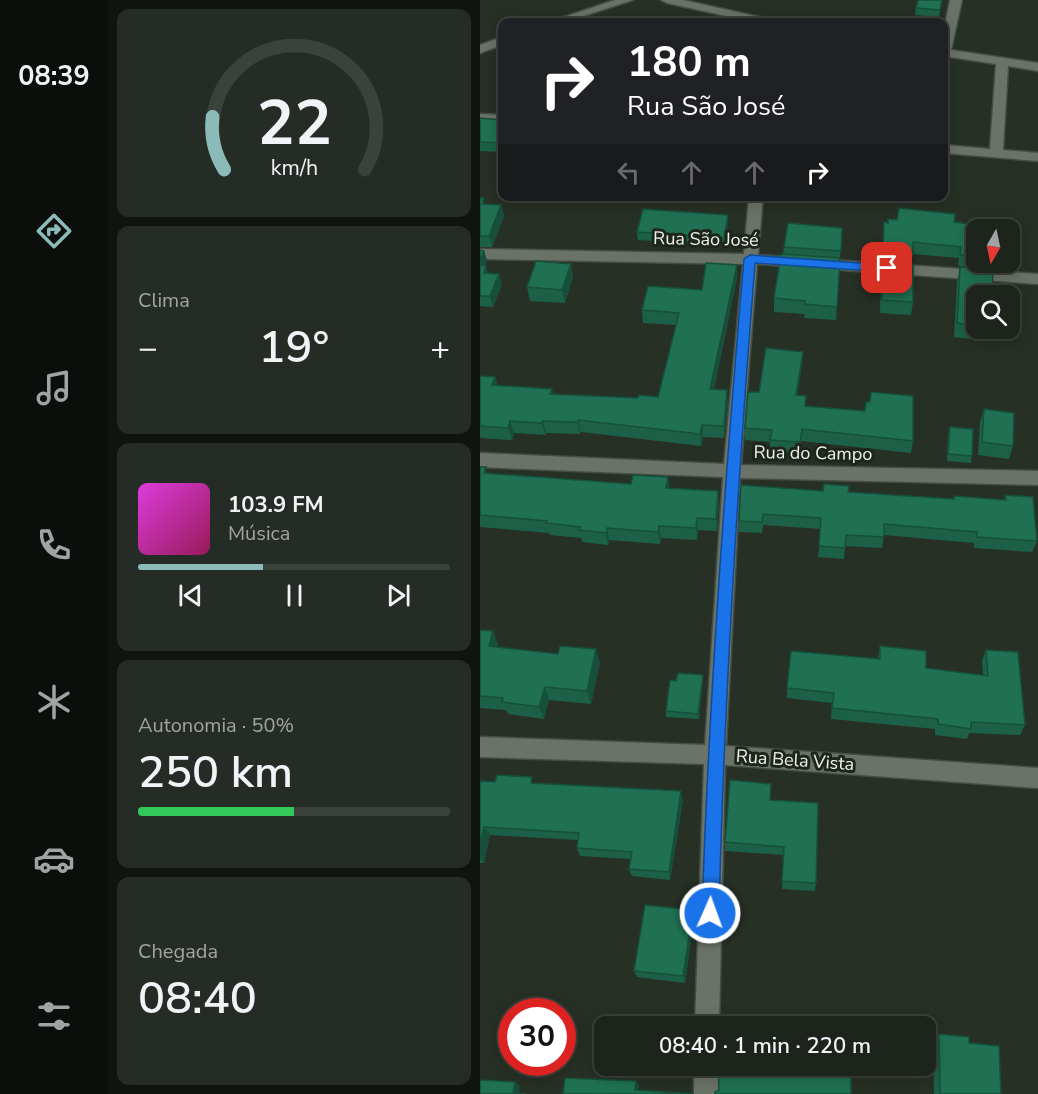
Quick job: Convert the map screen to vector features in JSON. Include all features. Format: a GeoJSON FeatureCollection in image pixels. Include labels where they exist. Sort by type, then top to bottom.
{"type":"FeatureCollection","features":[{"type":"Feature","properties":{"kind":"street"},"geometry":{"type":"LineString","coordinates":[[568,18],[627,0]]}},
{"type":"Feature","properties":{"kind":"street"},"geometry":{"type":"LineString","coordinates":[[667,0],[750,18]]}},
{"type":"Feature","properties":{"kind":"street"},"geometry":{"type":"LineString","coordinates":[[948,35],[956,0]]}},
{"type":"Feature","properties":{"kind":"street"},"geometry":{"type":"LineString","coordinates":[[480,49],[498,42]]}},
{"type":"Feature","properties":{"kind":"street"},"geometry":{"type":"LineString","coordinates":[[948,54],[1038,67]]}},
{"type":"Feature","properties":{"kind":"street"},"geometry":{"type":"LineString","coordinates":[[996,154],[1002,63]]}},
{"type":"Feature","properties":{"kind":"street"},"geometry":{"type":"LineString","coordinates":[[480,118],[498,119]]}},
{"type":"Feature","properties":{"kind":"street"},"geometry":{"type":"LineString","coordinates":[[948,149],[1038,158]]}},
{"type":"Feature","properties":{"kind":"street"},"geometry":{"type":"LineString","coordinates":[[707,1016],[715,754],[732,471],[756,201]]}},
{"type":"Feature","properties":{"kind":"street","name":"Rua São José"},"geometry":{"type":"LineString","coordinates":[[480,254],[750,259],[1038,279]]}},
{"type":"Feature","properties":{"kind":"street","name":"Rua do Campo"},"geometry":{"type":"LineString","coordinates":[[480,460],[732,471],[1038,478]]}},
{"type":"Feature","properties":{"kind":"street","name":"Rua Bela Vista"},"geometry":{"type":"LineString","coordinates":[[480,747],[715,754],[1038,778]]}},
{"type":"Feature","properties":{"kind":"street"},"geometry":{"type":"LineString","coordinates":[[706,1076],[706,1094]]}},
{"type":"Feature","properties":{"kind":"building"},"geometry":{"type":"Polygon","coordinates":[[[918,0],[942,0],[940,10],[916,8],[918,0]]]}},
{"type":"Feature","properties":{"kind":"building"},"geometry":{"type":"Polygon","coordinates":[[[480,118],[498,120],[498,143],[480,142],[480,118]]]}},
{"type":"Feature","properties":{"kind":"building"},"geometry":{"type":"Polygon","coordinates":[[[480,198],[484,198],[482,204],[501,205],[489,236],[480,236],[480,198]]]}},
{"type":"Feature","properties":{"kind":"building"},"geometry":{"type":"Polygon","coordinates":[[[899,208],[955,214],[954,222],[966,224],[966,255],[960,255],[961,247],[913,242],[913,252],[883,250],[884,222],[888,223],[888,219],[897,220],[899,208]]]}},
{"type":"Feature","properties":{"kind":"building"},"geometry":{"type":"Polygon","coordinates":[[[643,209],[728,215],[724,238],[637,232],[643,209]]]}},
{"type":"Feature","properties":{"kind":"building"},"geometry":{"type":"Polygon","coordinates":[[[788,223],[842,228],[841,251],[784,247],[788,223]]]}},
{"type":"Feature","properties":{"kind":"building"},"geometry":{"type":"Polygon","coordinates":[[[781,254],[840,258],[837,307],[774,298],[781,254]]]}},
{"type":"Feature","properties":{"kind":"building"},"geometry":{"type":"Polygon","coordinates":[[[536,261],[571,264],[562,290],[527,287],[536,261]]]}},
{"type":"Feature","properties":{"kind":"building"},"geometry":{"type":"Polygon","coordinates":[[[883,261],[913,264],[913,302],[882,300],[883,261]]]}},
{"type":"Feature","properties":{"kind":"building"},"geometry":{"type":"Polygon","coordinates":[[[706,263],[737,265],[710,389],[727,390],[724,426],[702,425],[700,434],[578,420],[578,422],[543,421],[542,423],[510,421],[508,428],[480,426],[480,376],[495,377],[492,385],[552,389],[550,394],[658,397],[679,313],[642,310],[648,286],[702,290],[706,263]]]}},
{"type":"Feature","properties":{"kind":"building"},"geometry":{"type":"Polygon","coordinates":[[[480,265],[486,266],[484,273],[499,274],[490,296],[480,296],[480,265]]]}},
{"type":"Feature","properties":{"kind":"building"},"geometry":{"type":"Polygon","coordinates":[[[960,267],[966,267],[966,273],[993,273],[992,285],[966,285],[966,324],[957,323],[960,267]]]}},
{"type":"Feature","properties":{"kind":"building"},"geometry":{"type":"Polygon","coordinates":[[[766,348],[803,352],[796,395],[806,396],[805,406],[865,411],[866,402],[870,402],[871,392],[913,396],[913,441],[802,429],[800,442],[770,440],[772,430],[745,428],[748,392],[759,392],[766,348]]]}},
{"type":"Feature","properties":{"kind":"building"},"geometry":{"type":"Polygon","coordinates":[[[984,409],[1014,413],[1013,446],[982,442],[984,409]]]}},
{"type":"Feature","properties":{"kind":"building"},"geometry":{"type":"Polygon","coordinates":[[[950,427],[973,429],[972,456],[948,454],[950,427]]]}},
{"type":"Feature","properties":{"kind":"building"},"geometry":{"type":"Polygon","coordinates":[[[480,467],[486,467],[484,473],[631,484],[633,475],[668,477],[666,488],[718,491],[716,519],[697,518],[696,528],[659,526],[658,532],[607,528],[606,533],[579,530],[580,527],[546,523],[547,521],[480,515],[480,467]]]}},
{"type":"Feature","properties":{"kind":"building"},"geometry":{"type":"Polygon","coordinates":[[[824,484],[849,486],[848,492],[954,499],[954,496],[1006,500],[1005,495],[1033,497],[1037,541],[977,537],[977,532],[884,524],[884,537],[846,535],[845,548],[819,546],[821,518],[763,514],[762,522],[739,521],[741,485],[823,491],[824,484]]]}},
{"type":"Feature","properties":{"kind":"building"},"geometry":{"type":"Polygon","coordinates":[[[480,630],[493,631],[489,646],[558,654],[560,646],[596,649],[587,691],[545,687],[539,707],[502,702],[503,698],[480,696],[480,630]]]}},
{"type":"Feature","properties":{"kind":"building"},"geometry":{"type":"Polygon","coordinates":[[[880,646],[926,651],[926,668],[988,676],[986,650],[1018,652],[1025,725],[971,722],[971,729],[938,724],[938,719],[832,708],[834,693],[787,688],[791,651],[880,659],[880,646]]]}},
{"type":"Feature","properties":{"kind":"building"},"geometry":{"type":"Polygon","coordinates":[[[678,673],[703,675],[698,714],[666,711],[670,680],[676,681],[678,673]]]}},
{"type":"Feature","properties":{"kind":"building"},"geometry":{"type":"Polygon","coordinates":[[[497,775],[532,777],[531,783],[681,791],[669,872],[629,869],[632,852],[577,848],[579,833],[484,827],[480,847],[480,781],[495,782],[497,775]]]}},
{"type":"Feature","properties":{"kind":"building"},"geometry":{"type":"Polygon","coordinates":[[[730,780],[771,784],[770,800],[818,803],[816,883],[782,881],[784,847],[725,842],[730,780]]]}},
{"type":"Feature","properties":{"kind":"building"},"geometry":{"type":"Polygon","coordinates":[[[645,905],[693,910],[683,976],[634,971],[645,905]]]}},
{"type":"Feature","properties":{"kind":"building"},"geometry":{"type":"Polygon","coordinates":[[[939,1034],[969,1037],[969,1043],[999,1046],[1001,1094],[940,1094],[939,1034]]]}},
{"type":"Feature","properties":{"kind":"building"},"geometry":{"type":"Polygon","coordinates":[[[718,1076],[851,1076],[851,1094],[715,1094],[719,1090],[718,1076]]]}},
{"type":"Feature","properties":{"kind":"building"},"geometry":{"type":"Polygon","coordinates":[[[565,1078],[636,1081],[635,1090],[694,1094],[563,1094],[565,1078]]]}},
{"type":"Feature","properties":{"kind":"building"},"geometry":{"type":"Polygon","coordinates":[[[480,1080],[515,1082],[513,1093],[526,1094],[480,1094],[480,1080]]]}},
{"type":"Feature","properties":{"kind":"route"},"geometry":{"type":"LineString","coordinates":[[710,913],[715,754],[732,471],[750,259],[887,268]]}}]}
